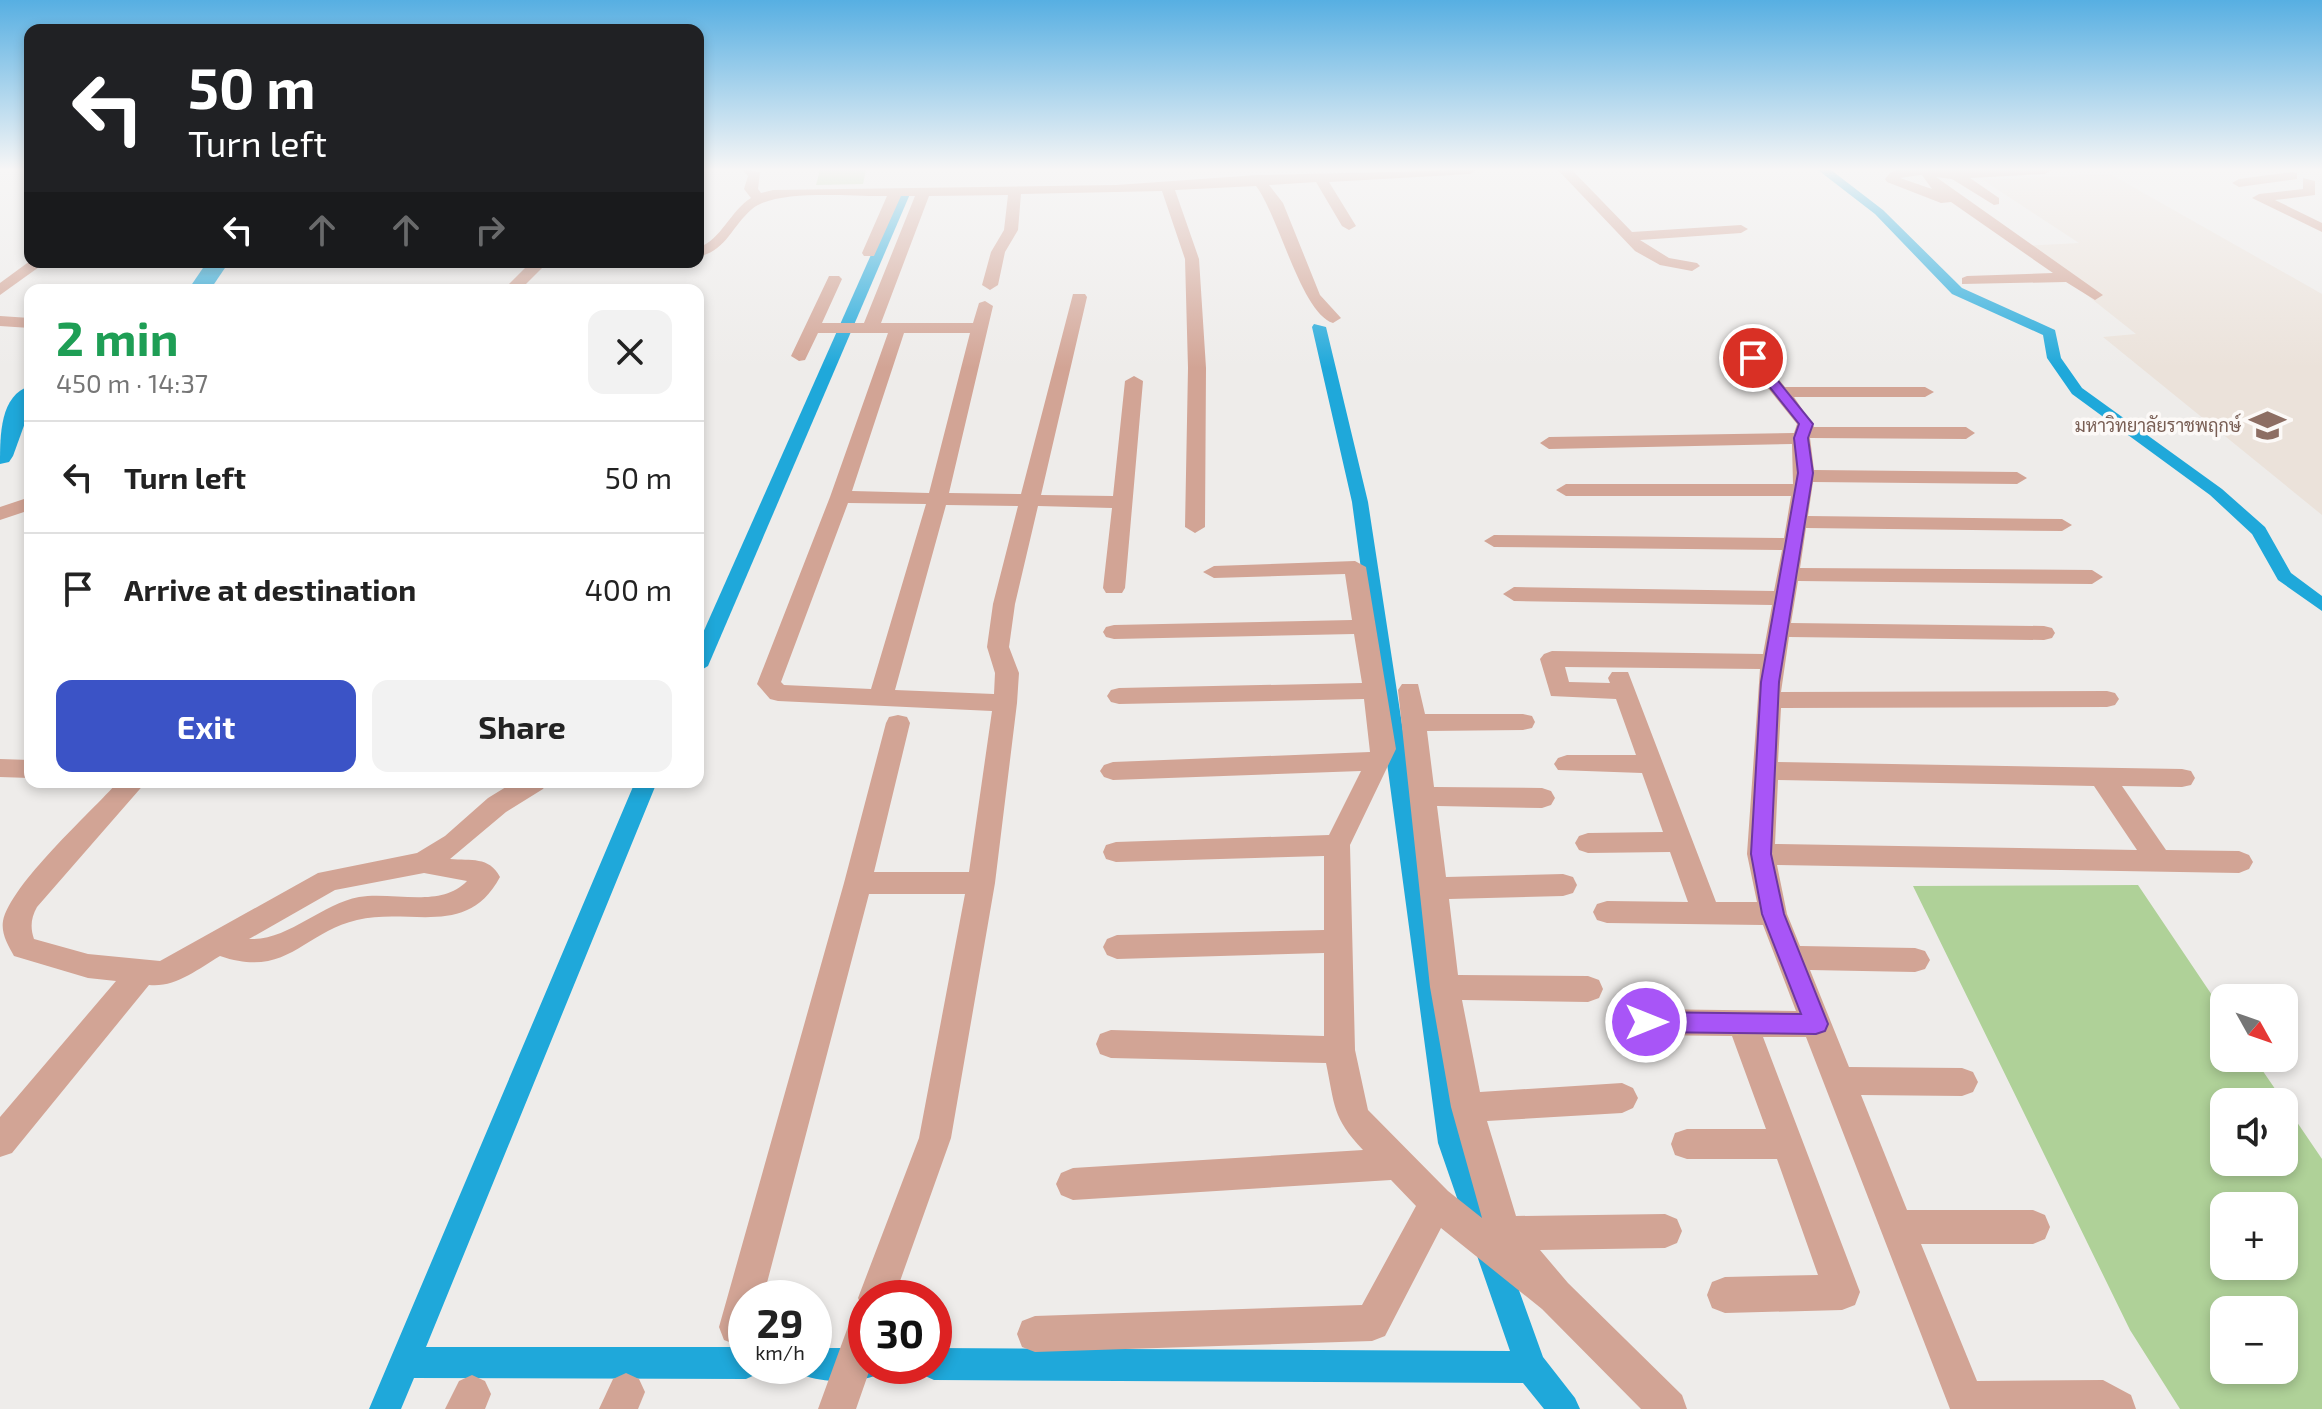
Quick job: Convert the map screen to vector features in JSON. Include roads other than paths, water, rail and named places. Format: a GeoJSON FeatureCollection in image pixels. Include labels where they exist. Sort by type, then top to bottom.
{"type":"FeatureCollection","features":[{"type":"Feature","properties":{"kind":"street"},"geometry":{"type":"LineString","coordinates":[[704,250],[719,243],[724,236]]}},
{"type":"Feature","properties":{"kind":"street"},"geometry":{"type":"LineString","coordinates":[[869,253],[878,236]]}},
{"type":"Feature","properties":{"kind":"street"},"geometry":{"type":"LineString","coordinates":[[856,327],[902,236]]}},
{"type":"Feature","properties":{"kind":"street"},"geometry":{"type":"LineString","coordinates":[[990,285],[998,252],[1008,236]]}},
{"type":"Feature","properties":{"kind":"street"},"geometry":{"type":"LineString","coordinates":[[1184,236],[1192,259],[1197,368],[1195,527]]}},
{"type":"Feature","properties":{"kind":"street"},"geometry":{"type":"LineString","coordinates":[[1289,236],[1313,296],[1333,318]]}},
{"type":"Feature","properties":{"kind":"street"},"geometry":{"type":"LineString","coordinates":[[1630,236],[1640,248],[1657,259],[1692,266]]}},
{"type":"Feature","properties":{"kind":"street"},"geometry":{"type":"LineString","coordinates":[[2009,236],[2095,295]]}},
{"type":"Feature","properties":{"kind":"street"},"geometry":{"type":"LineString","coordinates":[[0,290],[30,268]]}},
{"type":"Feature","properties":{"kind":"street"},"geometry":{"type":"LineString","coordinates":[[517,284],[534,268]]}},
{"type":"Feature","properties":{"kind":"street"},"geometry":{"type":"LineString","coordinates":[[1967,281],[2069,277]]}},
{"type":"Feature","properties":{"kind":"street"},"geometry":{"type":"LineString","coordinates":[[799,356],[834,279]]}},
{"type":"Feature","properties":{"kind":"street"},"geometry":{"type":"LineString","coordinates":[[883,1280],[935,1138],[981,883],[1005,703],[1007,673],[998,647],[1004,604],[1079,297]]}},
{"type":"Feature","properties":{"kind":"street"},"geometry":{"type":"LineString","coordinates":[[881,696],[938,497],[985,306]]}},
{"type":"Feature","properties":{"kind":"street"},"geometry":{"type":"LineString","coordinates":[[0,321],[24,323]]}},
{"type":"Feature","properties":{"kind":"street"},"geometry":{"type":"LineString","coordinates":[[898,327],[840,497],[769,684],[778,693],[1005,703]]}},
{"type":"Feature","properties":{"kind":"street"},"geometry":{"type":"LineString","coordinates":[[811,328],[980,328]]}},
{"type":"Feature","properties":{"kind":"street"},"geometry":{"type":"LineString","coordinates":[[1739,342],[1806,424],[1802,435],[1804,483],[1769,700],[1761,854],[1773,914],[1967,1404],[2103,1399],[2117,1409]]}},
{"type":"Feature","properties":{"kind":"street"},"geometry":{"type":"LineString","coordinates":[[1114,588],[1134,381]]}},
{"type":"Feature","properties":{"kind":"street"},"geometry":{"type":"LineString","coordinates":[[1782,392],[1925,392]]}},
{"type":"Feature","properties":{"kind":"street"},"geometry":{"type":"LineString","coordinates":[[1549,443],[1966,433]]}},
{"type":"Feature","properties":{"kind":"street"},"geometry":{"type":"LineString","coordinates":[[1566,490],[2017,478]]}},
{"type":"Feature","properties":{"kind":"street"},"geometry":{"type":"LineString","coordinates":[[840,497],[1122,502]]}},
{"type":"Feature","properties":{"kind":"street"},"geometry":{"type":"LineString","coordinates":[[0,514],[24,505]]}},
{"type":"Feature","properties":{"kind":"street"},"geometry":{"type":"LineString","coordinates":[[1494,541],[2062,525]]}},
{"type":"Feature","properties":{"kind":"street"},"geometry":{"type":"LineString","coordinates":[[1214,572],[1355,567],[1384,749],[1337,845],[1339,1050],[1353,1117],[1436,1203],[1555,1296]]}},
{"type":"Feature","properties":{"kind":"street"},"geometry":{"type":"LineString","coordinates":[[1514,594],[2092,577]]}},
{"type":"Feature","properties":{"kind":"street"},"geometry":{"type":"LineString","coordinates":[[1114,632],[1365,627]]}},
{"type":"Feature","properties":{"kind":"street"},"geometry":{"type":"LineString","coordinates":[[1779,630],[2044,633]]}},
{"type":"Feature","properties":{"kind":"street"},"geometry":{"type":"LineString","coordinates":[[1624,691],[1559,690],[1552,659],[1774,662]]}},
{"type":"Feature","properties":{"kind":"street"},"geometry":{"type":"LineString","coordinates":[[1613,660],[1706,913]]}},
{"type":"Feature","properties":{"kind":"street"},"geometry":{"type":"LineString","coordinates":[[1410,690],[1445,987],[1467,1107],[1504,1233],[1555,1296],[1668,1409]]}},
{"type":"Feature","properties":{"kind":"street"},"geometry":{"type":"LineString","coordinates":[[1119,696],[1374,691]]}},
{"type":"Feature","properties":{"kind":"street"},"geometry":{"type":"LineString","coordinates":[[1769,700],[2107,699]]}},
{"type":"Feature","properties":{"kind":"street"},"geometry":{"type":"LineString","coordinates":[[1415,723],[1523,722]]}},
{"type":"Feature","properties":{"kind":"street"},"geometry":{"type":"LineString","coordinates":[[750,1280],[858,883],[898,723]]}},
{"type":"Feature","properties":{"kind":"street"},"geometry":{"type":"LineString","coordinates":[[1113,771],[1379,761]]}},
{"type":"Feature","properties":{"kind":"street"},"geometry":{"type":"LineString","coordinates":[[1567,764],[1651,764]]}},
{"type":"Feature","properties":{"kind":"street"},"geometry":{"type":"LineString","coordinates":[[0,768],[24,769]]}},
{"type":"Feature","properties":{"kind":"street"},"geometry":{"type":"LineString","coordinates":[[1765,771],[2182,778]]}},
{"type":"Feature","properties":{"kind":"street"},"geometry":{"type":"LineString","coordinates":[[2102,777],[2159,861]]}},
{"type":"Feature","properties":{"kind":"street"},"geometry":{"type":"LineString","coordinates":[[128,788],[27,899],[16,918],[14,932],[24,948],[57,960],[140,974],[163,974],[328,881],[424,862],[454,843],[497,805],[524,788]]}},
{"type":"Feature","properties":{"kind":"street"},"geometry":{"type":"LineString","coordinates":[[1422,796],[1542,798]]}},
{"type":"Feature","properties":{"kind":"street"},"geometry":{"type":"LineString","coordinates":[[1588,843],[1679,842]]}},
{"type":"Feature","properties":{"kind":"street"},"geometry":{"type":"LineString","coordinates":[[1116,852],[1337,845]]}},
{"type":"Feature","properties":{"kind":"street"},"geometry":{"type":"LineString","coordinates":[[1761,854],[2239,862]]}},
{"type":"Feature","properties":{"kind":"street"},"geometry":{"type":"LineString","coordinates":[[220,944],[240,953],[256,953],[300,938],[357,909],[427,908],[457,904],[478,891],[486,877],[480,871],[453,870],[424,862]]}},
{"type":"Feature","properties":{"kind":"street"},"geometry":{"type":"LineString","coordinates":[[858,883],[981,883]]}},
{"type":"Feature","properties":{"kind":"street"},"geometry":{"type":"LineString","coordinates":[[1433,888],[1563,885]]}},
{"type":"Feature","properties":{"kind":"street"},"geometry":{"type":"LineString","coordinates":[[1607,912],[1773,914]]}},
{"type":"Feature","properties":{"kind":"street"},"geometry":{"type":"LineString","coordinates":[[1117,947],[1336,941]]}},
{"type":"Feature","properties":{"kind":"street"},"geometry":{"type":"LineString","coordinates":[[1791,958],[1915,960]]}},
{"type":"Feature","properties":{"kind":"street"},"geometry":{"type":"LineString","coordinates":[[0,1142],[140,974]]}},
{"type":"Feature","properties":{"kind":"street"},"geometry":{"type":"LineString","coordinates":[[1445,987],[1588,989]]}},
{"type":"Feature","properties":{"kind":"street"},"geometry":{"type":"LineString","coordinates":[[1646,1022],[1816,1024]]}},
{"type":"Feature","properties":{"kind":"street"},"geometry":{"type":"LineString","coordinates":[[1725,1295],[1842,1292],[1743,1023]]}},
{"type":"Feature","properties":{"kind":"street"},"geometry":{"type":"LineString","coordinates":[[1111,1044],[1339,1050]]}},
{"type":"Feature","properties":{"kind":"street"},"geometry":{"type":"LineString","coordinates":[[1839,1081],[1962,1082]]}},
{"type":"Feature","properties":{"kind":"street"},"geometry":{"type":"LineString","coordinates":[[1467,1107],[1622,1098]]}},
{"type":"Feature","properties":{"kind":"street"},"geometry":{"type":"LineString","coordinates":[[1687,1144],[1788,1144]]}},
{"type":"Feature","properties":{"kind":"street"},"geometry":{"type":"LineString","coordinates":[[1073,1184],[1398,1164]]}},
{"type":"Feature","properties":{"kind":"street"},"geometry":{"type":"LineString","coordinates":[[1035,1334],[1372,1323],[1436,1203]]}},
{"type":"Feature","properties":{"kind":"street"},"geometry":{"type":"LineString","coordinates":[[1897,1227],[2033,1227]]}},
{"type":"Feature","properties":{"kind":"street"},"geometry":{"type":"LineString","coordinates":[[1504,1233],[1665,1231]]}},
{"type":"Feature","properties":{"kind":"street"},"geometry":{"type":"LineString","coordinates":[[837,1409],[848,1378]]}},
{"type":"Feature","properties":{"kind":"waterway"},"geometry":{"type":"LineString","coordinates":[[704,652],[886,236]]}},
{"type":"Feature","properties":{"kind":"waterway"},"geometry":{"type":"LineString","coordinates":[[1902,236],[1957,291],[2050,333],[2054,358],[2077,391],[2216,492],[2259,531],[2284,576],[2322,605]]}},
{"type":"Feature","properties":{"kind":"waterway"},"geometry":{"type":"LineString","coordinates":[[203,284],[214,268]]}},
{"type":"Feature","properties":{"kind":"waterway"},"geometry":{"type":"LineString","coordinates":[[1319,327],[1360,502],[1452,1143],[1531,1367]]}},
{"type":"Feature","properties":{"kind":"waterway"},"geometry":{"type":"LineString","coordinates":[[0,456],[24,397]]}},
{"type":"Feature","properties":{"kind":"waterway"},"geometry":{"type":"LineString","coordinates":[[385,1409],[643,788]]}},
{"type":"Feature","properties":{"kind":"waterway"},"geometry":{"type":"LineString","coordinates":[[405,1362],[728,1363]]}},
{"type":"Feature","properties":{"kind":"waterway"},"geometry":{"type":"LineString","coordinates":[[832,1364],[848,1364]]}},
{"type":"Feature","properties":{"kind":"waterway"},"geometry":{"type":"LineString","coordinates":[[952,1364],[1531,1367]]}},
{"type":"Feature","properties":{"kind":"waterway"},"geometry":{"type":"LineString","coordinates":[[1531,1367],[1564,1409]]}},
{"type":"Feature","properties":{"kind":"place","name":"มหาวิทยาลัยราชพฤกษ์"},"geometry":{"type":"Point","coordinates":[2267,426]}}]}
